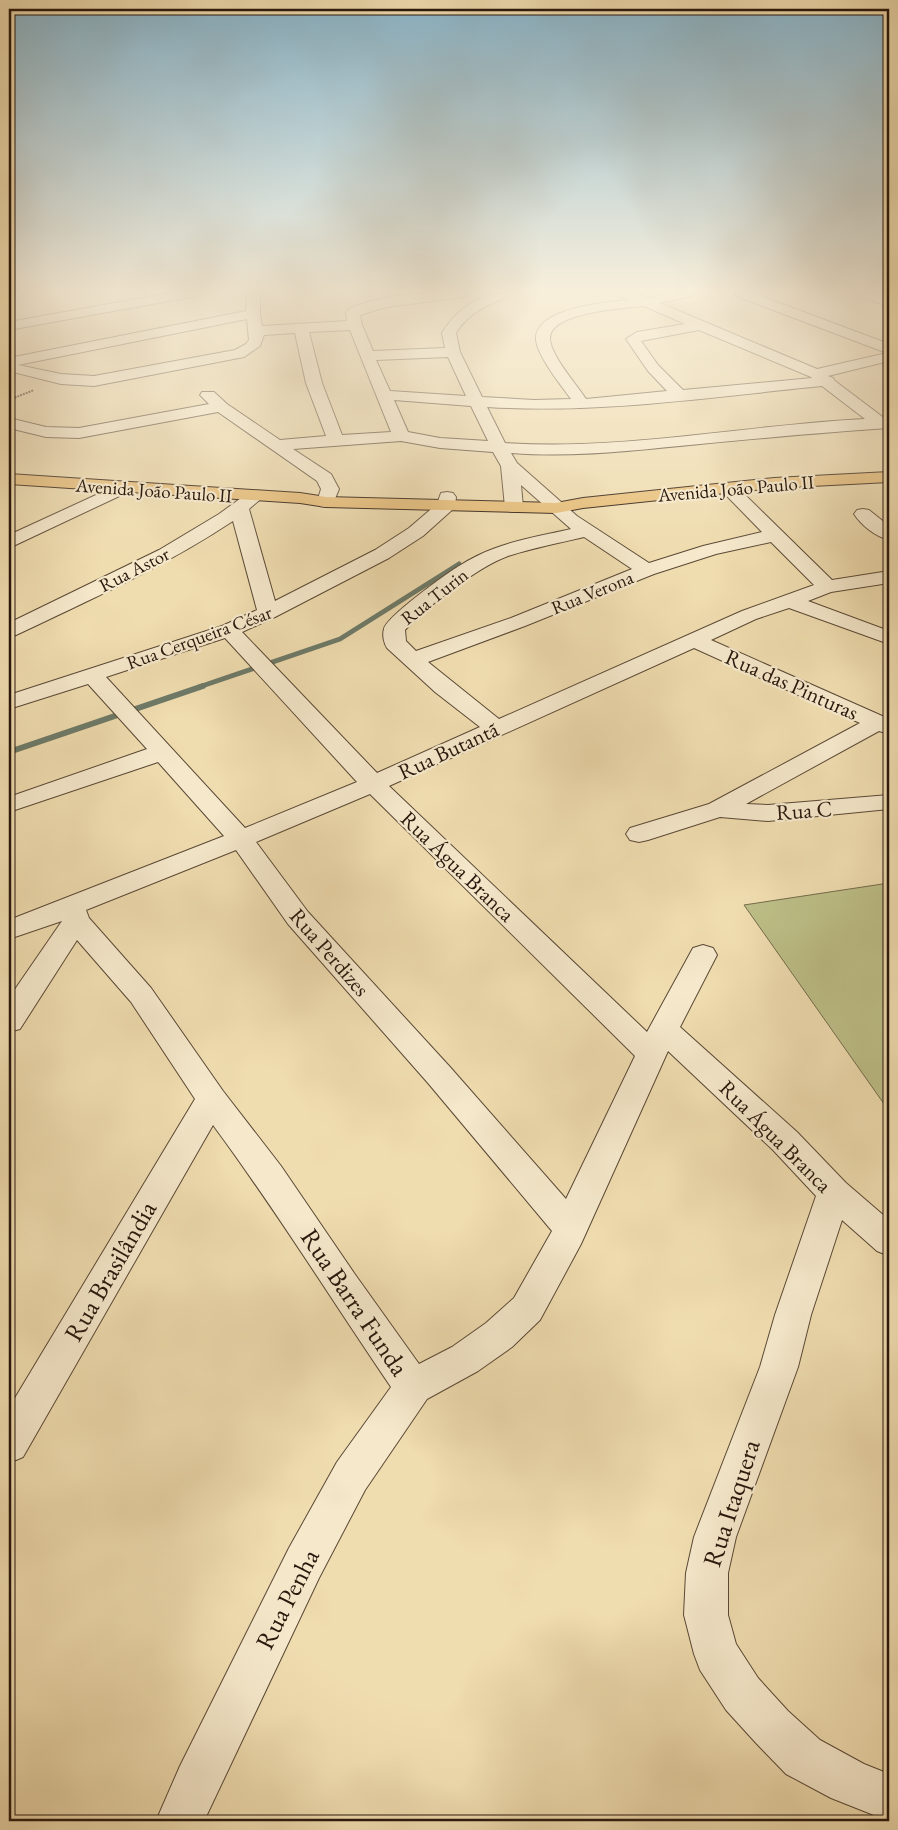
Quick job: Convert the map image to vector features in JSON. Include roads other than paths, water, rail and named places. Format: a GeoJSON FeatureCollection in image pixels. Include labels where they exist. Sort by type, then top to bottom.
{"type":"FeatureCollection","features":[{"type":"Feature","properties":{"kind":"main road","name":"Avenida João Paulo II"},"geometry":{"type":"LineString","coordinates":[[9,479],[122,488],[246,503],[300,498],[328,498],[552,504],[583,503],[851,478],[889,477]]}},
{"type":"Feature","properties":{"kind":"street"},"geometry":{"type":"LineString","coordinates":[[58,378],[111,378]]}},
{"type":"Feature","properties":{"kind":"street"},"geometry":{"type":"LineString","coordinates":[[313,378],[336,441]]}},
{"type":"Feature","properties":{"kind":"street"},"geometry":{"type":"LineString","coordinates":[[377,378],[401,436]]}},
{"type":"Feature","properties":{"kind":"street"},"geometry":{"type":"LineString","coordinates":[[466,378],[499,448],[510,466],[552,504],[586,531],[647,570]]}},
{"type":"Feature","properties":{"kind":"street"},"geometry":{"type":"LineString","coordinates":[[565,378],[582,404]]}},
{"type":"Feature","properties":{"kind":"street"},"geometry":{"type":"LineString","coordinates":[[663,378],[679,395]]}},
{"type":"Feature","properties":{"kind":"street"},"geometry":{"type":"LineString","coordinates":[[383,395],[534,405],[582,404],[819,378]]}},
{"type":"Feature","properties":{"kind":"street"},"geometry":{"type":"LineString","coordinates":[[823,378],[884,423]]}},
{"type":"Feature","properties":{"kind":"street"},"geometry":{"type":"LineString","coordinates":[[207,394],[221,407],[326,478],[329,482],[328,498]]}},
{"type":"Feature","properties":{"kind":"street"},"geometry":{"type":"LineString","coordinates":[[9,423],[46,432],[79,433],[221,407]]}},
{"type":"Feature","properties":{"kind":"street"},"geometry":{"type":"LineString","coordinates":[[277,446],[401,436],[440,443],[499,448],[537,450],[590,449],[830,426],[884,423]]}},
{"type":"Feature","properties":{"kind":"street"},"geometry":{"type":"LineString","coordinates":[[510,466],[514,503]]}},
{"type":"Feature","properties":{"kind":"street"},"geometry":{"type":"LineString","coordinates":[[9,542],[122,488]]}},
{"type":"Feature","properties":{"kind":"street"},"geometry":{"type":"LineString","coordinates":[[728,488],[827,587]]}},
{"type":"Feature","properties":{"kind":"street","name":"Rua Cerqueira César"},"geometry":{"type":"LineString","coordinates":[[9,702],[229,630],[268,613],[382,554],[416,532],[447,502]]}},
{"type":"Feature","properties":{"kind":"street"},"geometry":{"type":"LineString","coordinates":[[246,503],[268,613]]}},
{"type":"Feature","properties":{"kind":"street","name":"Rua Astor"},"geometry":{"type":"LineString","coordinates":[[9,631],[196,538],[246,503]]}},
{"type":"Feature","properties":{"kind":"street"},"geometry":{"type":"LineString","coordinates":[[863,514],[874,525],[889,534]]}},
{"type":"Feature","properties":{"kind":"street","name":"Rua Turin"},"geometry":{"type":"LineString","coordinates":[[496,728],[443,687],[395,643],[393,635],[396,625],[466,570],[502,552],[586,531]]}},
{"type":"Feature","properties":{"kind":"street","name":"Rua Verona"},"geometry":{"type":"LineString","coordinates":[[413,660],[534,616],[647,570],[710,550],[775,535]]}},
{"type":"Feature","properties":{"kind":"street","name":"Rua Butantã"},"geometry":{"type":"LineString","coordinates":[[9,930],[73,914],[241,839],[374,784],[496,728],[787,600],[827,587],[889,577]]}},
{"type":"Feature","properties":{"kind":"street"},"geometry":{"type":"LineString","coordinates":[[787,600],[889,638]]}},
{"type":"Feature","properties":{"kind":"street","name":"Rua Água Branca"},"geometry":{"type":"LineString","coordinates":[[229,630],[374,784],[657,1041],[785,1141],[834,1194],[889,1241]]}},
{"type":"Feature","properties":{"kind":"street","name":"Rua das Pinturas"},"geometry":{"type":"LineString","coordinates":[[694,640],[884,724]]}},
{"type":"Feature","properties":{"kind":"street","name":"Rua Perdizes"},"geometry":{"type":"LineString","coordinates":[[92,675],[241,839],[298,918],[438,1075],[570,1228]]}},
{"type":"Feature","properties":{"kind":"street"},"geometry":{"type":"LineString","coordinates":[[639,834],[718,808],[884,724]]}},
{"type":"Feature","properties":{"kind":"street"},"geometry":{"type":"LineString","coordinates":[[9,805],[162,752]]}},
{"type":"Feature","properties":{"kind":"street","name":"Rua C"},"geometry":{"type":"LineString","coordinates":[[718,808],[768,813],[889,802]]}},
{"type":"Feature","properties":{"kind":"street"},"geometry":{"type":"LineString","coordinates":[[9,1020],[73,914]]}},
{"type":"Feature","properties":{"kind":"street","name":"Rua Barra Funda"},"geometry":{"type":"LineString","coordinates":[[73,914],[142,995],[212,1099],[269,1175],[341,1284],[413,1387],[465,1359],[499,1335],[527,1309],[570,1228],[612,1134],[657,1041],[703,955]]}},
{"type":"Feature","properties":{"kind":"street","name":"Rua Brasilândia"},"geometry":{"type":"LineString","coordinates":[[9,1444],[212,1099]]}},
{"type":"Feature","properties":{"kind":"street","name":"Rua Itaquera"},"geometry":{"type":"LineString","coordinates":[[834,1194],[793,1315],[779,1367],[715,1537],[707,1573],[706,1614],[716,1654],[742,1694],[772,1727],[803,1757],[848,1781],[889,1798]]}},
{"type":"Feature","properties":{"kind":"street","name":"Rua Penha"},"geometry":{"type":"LineString","coordinates":[[180,1821],[196,1783],[304,1563],[351,1476],[413,1387]]}},
{"type":"Feature","properties":{"kind":"waterway"},"geometry":{"type":"LineString","coordinates":[[199,687],[340,639],[459,564]]}},
{"type":"Feature","properties":{"kind":"waterway"},"geometry":{"type":"LineString","coordinates":[[9,752],[203,686]]}}]}
